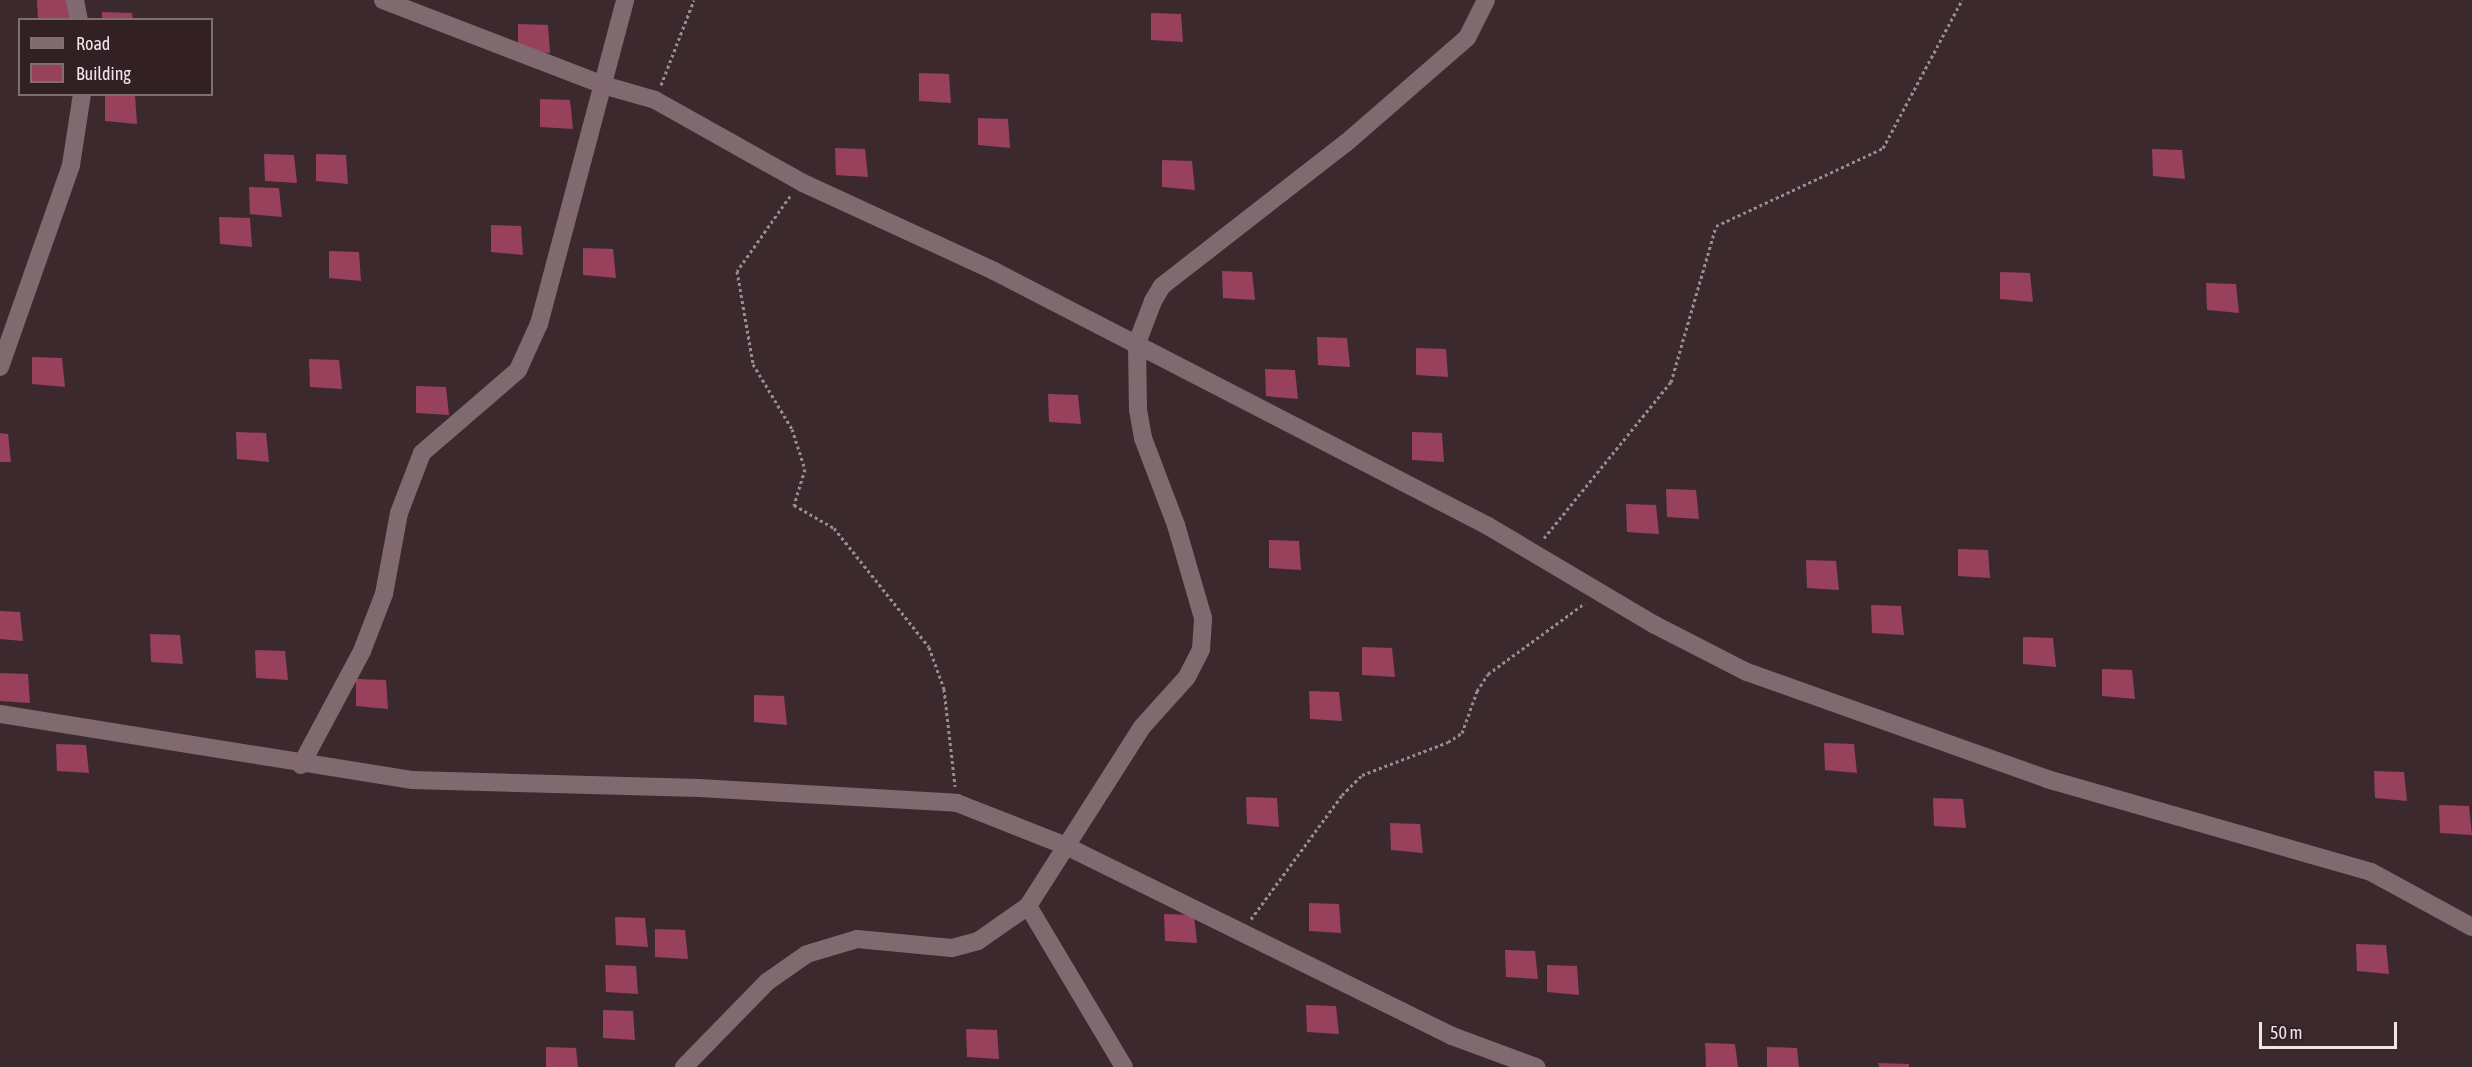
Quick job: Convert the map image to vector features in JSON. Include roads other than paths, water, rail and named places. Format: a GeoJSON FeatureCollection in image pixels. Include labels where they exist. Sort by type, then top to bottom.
{"type":"FeatureCollection","features":[{"type":"Feature","properties":{"kind":"street"},"geometry":{"type":"LineString","coordinates":[[75,0],[79,18]]}},
{"type":"Feature","properties":{"kind":"street"},"geometry":{"type":"LineString","coordinates":[[383,0],[603,85],[655,100],[803,183],[994,271],[1488,526],[1600,590],[1655,625],[1747,672],[2047,779],[2371,872],[2472,927]]}},
{"type":"Feature","properties":{"kind":"street"},"geometry":{"type":"LineString","coordinates":[[301,765],[362,651],[384,594],[399,513],[422,453],[518,370],[535,333],[626,0]]}},
{"type":"Feature","properties":{"kind":"street"},"geometry":{"type":"LineString","coordinates":[[684,1067],[767,982],[807,954],[857,939],[952,948],[978,941],[1028,906],[1142,727],[1187,677],[1201,649],[1203,618],[1176,525],[1143,438],[1137,343],[1162,286],[1346,143],[1423,77],[1467,38],[1486,0]]}},
{"type":"Feature","properties":{"kind":"street"},"geometry":{"type":"LineString","coordinates":[[0,367],[71,165],[82,96]]}},
{"type":"Feature","properties":{"kind":"street"},"geometry":{"type":"LineString","coordinates":[[0,714],[301,765],[412,780],[699,788],[957,803],[1066,846],[1452,1036],[1536,1067]]}},
{"type":"Feature","properties":{"kind":"street"},"geometry":{"type":"LineString","coordinates":[[1028,906],[1124,1067]]}}]}
